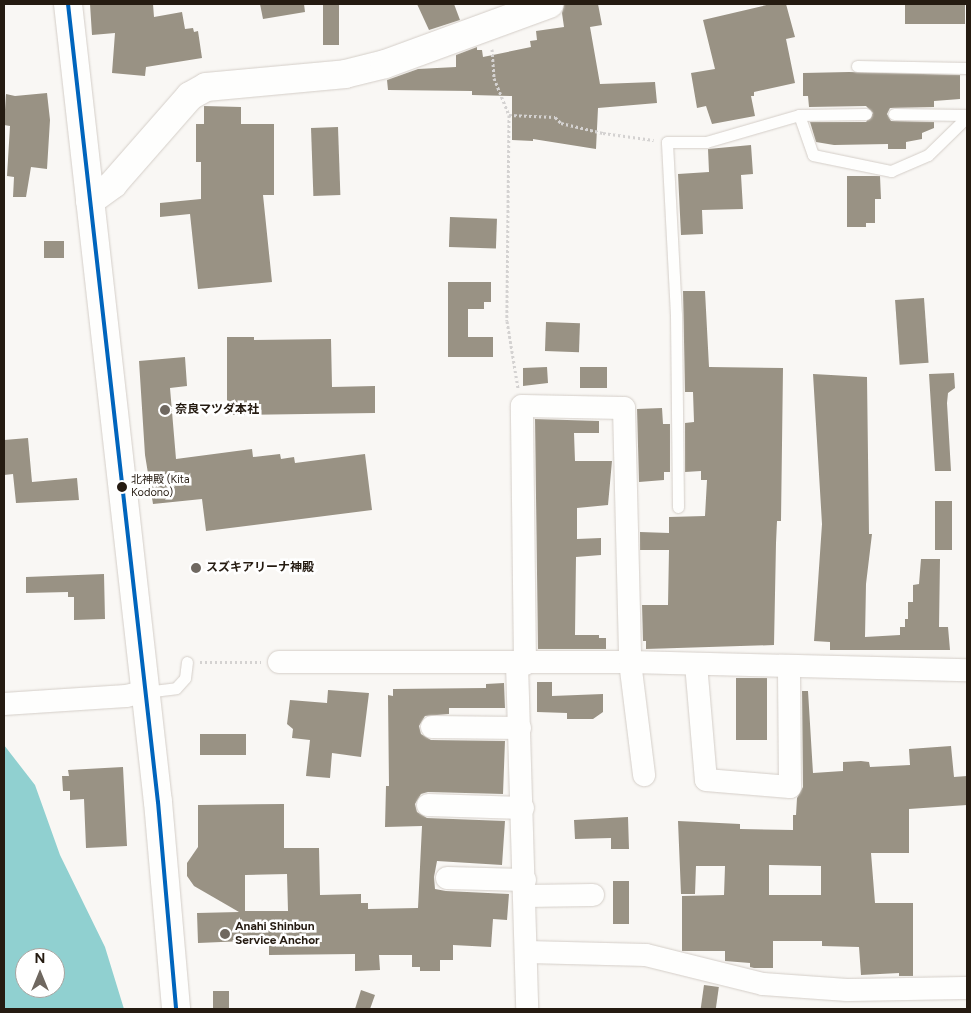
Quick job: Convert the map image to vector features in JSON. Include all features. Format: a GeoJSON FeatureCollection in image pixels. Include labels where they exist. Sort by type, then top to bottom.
{"type":"FeatureCollection","features":[{"type":"Feature","properties":{"kind":"main road"},"geometry":{"type":"LineString","coordinates":[[68,4],[168,903],[176,1009]]}},
{"type":"Feature","properties":{"kind":"main road"},"geometry":{"type":"LineString","coordinates":[[90,201],[113,184],[190,96],[206,87],[345,74],[385,64],[489,28],[548,4]]}},
{"type":"Feature","properties":{"kind":"street"},"geometry":{"type":"LineString","coordinates":[[527,1009],[528,952],[520,728],[522,406],[624,408],[630,662],[644,775]]}},
{"type":"Feature","properties":{"kind":"street"},"geometry":{"type":"LineString","coordinates":[[280,662],[521,664],[630,662],[967,670]]}},
{"type":"Feature","properties":{"kind":"street"},"geometry":{"type":"LineString","coordinates":[[696,664],[706,780],[790,787],[789,667]]}},
{"type":"Feature","properties":{"kind":"street"},"geometry":{"type":"LineString","coordinates":[[5,704],[126,696],[144,692]]}},
{"type":"Feature","properties":{"kind":"street"},"geometry":{"type":"LineString","coordinates":[[432,726],[520,728]]}},
{"type":"Feature","properties":{"kind":"street"},"geometry":{"type":"LineString","coordinates":[[428,805],[523,808]]}},
{"type":"Feature","properties":{"kind":"street"},"geometry":{"type":"LineString","coordinates":[[447,878],[593,895]]}},
{"type":"Feature","properties":{"kind":"street"},"geometry":{"type":"LineString","coordinates":[[528,952],[646,955],[763,984],[846,990],[967,988]]}},
{"type":"Feature","properties":{"kind":"lane"},"geometry":{"type":"LineString","coordinates":[[857,66],[967,68]]}},
{"type":"Feature","properties":{"kind":"lane"},"geometry":{"type":"LineString","coordinates":[[678,507],[676,315],[667,142],[706,142],[799,115],[866,114]]}},
{"type":"Feature","properties":{"kind":"lane"},"geometry":{"type":"LineString","coordinates":[[894,114],[967,116]]}},
{"type":"Feature","properties":{"kind":"lane"},"geometry":{"type":"LineString","coordinates":[[799,115],[813,155],[891,171],[928,155],[967,116]]}},
{"type":"Feature","properties":{"kind":"lane"},"geometry":{"type":"LineString","coordinates":[[144,692],[176,688],[185,678],[187,662]]}},
{"type":"Feature","properties":{"kind":"path"},"geometry":{"type":"LineString","coordinates":[[489,28],[494,78],[508,115],[507,321],[511,360],[522,406]]}},
{"type":"Feature","properties":{"kind":"path"},"geometry":{"type":"LineString","coordinates":[[508,115],[555,117],[561,122],[603,133],[667,142]]}},
{"type":"Feature","properties":{"kind":"path"},"geometry":{"type":"LineString","coordinates":[[187,662],[280,662]]}},
{"type":"Feature","properties":{"kind":"water"},"geometry":{"type":"Polygon","coordinates":[[[4,745],[35,785],[60,855],[105,947],[124,1009],[4,1009],[4,745]]]}},
{"type":"Feature","properties":{"kind":"building"},"geometry":{"type":"Polygon","coordinates":[[[90,4],[153,4],[154,17],[182,12],[185,29],[193,28],[194,32],[198,31],[202,58],[146,67],[145,76],[112,73],[115,33],[92,35],[90,4]]]}},
{"type":"Feature","properties":{"kind":"building"},"geometry":{"type":"Polygon","coordinates":[[[260,4],[304,4],[305,12],[263,19],[260,4]]]}},
{"type":"Feature","properties":{"kind":"building"},"geometry":{"type":"Polygon","coordinates":[[[323,4],[339,4],[339,45],[323,45],[323,4]]]}},
{"type":"Feature","properties":{"kind":"building"},"geometry":{"type":"Polygon","coordinates":[[[417,4],[454,4],[460,20],[429,30],[417,4]]]}},
{"type":"Feature","properties":{"kind":"building"},"geometry":{"type":"Polygon","coordinates":[[[564,4],[598,4],[602,25],[590,27],[600,84],[655,82],[657,103],[598,108],[596,149],[533,139],[533,141],[512,140],[512,96],[472,95],[472,91],[388,90],[387,80],[418,69],[456,67],[456,55],[477,47],[477,50],[482,50],[483,57],[531,47],[530,41],[537,40],[536,31],[564,27],[562,13],[564,4]]]}},
{"type":"Feature","properties":{"kind":"building"},"geometry":{"type":"Polygon","coordinates":[[[771,4],[786,4],[795,37],[786,39],[795,83],[754,92],[754,96],[751,96],[755,116],[712,124],[706,106],[697,108],[691,73],[715,69],[703,20],[771,4]]]}},
{"type":"Feature","properties":{"kind":"building"},"geometry":{"type":"Polygon","coordinates":[[[905,4],[965,4],[965,24],[905,24],[905,4]]]}},
{"type":"Feature","properties":{"kind":"building"},"geometry":{"type":"Polygon","coordinates":[[[849,72],[960,75],[960,99],[934,101],[934,107],[890,108],[887,114],[891,121],[934,122],[934,128],[922,133],[922,139],[906,142],[906,149],[888,149],[888,144],[834,145],[816,142],[810,122],[866,122],[873,113],[866,106],[809,107],[808,96],[803,96],[803,73],[849,72]]]}},
{"type":"Feature","properties":{"kind":"building"},"geometry":{"type":"Polygon","coordinates":[[[47,93],[50,120],[47,169],[31,167],[26,197],[13,197],[14,177],[7,176],[10,126],[4,125],[6,94],[15,96],[47,93]]]}},
{"type":"Feature","properties":{"kind":"building"},"geometry":{"type":"Polygon","coordinates":[[[204,106],[241,107],[241,124],[274,124],[274,195],[263,195],[272,282],[198,289],[190,214],[160,217],[160,203],[201,199],[201,162],[196,162],[196,124],[204,124],[204,106]]]}},
{"type":"Feature","properties":{"kind":"building"},"geometry":{"type":"Polygon","coordinates":[[[338,127],[340,195],[313,196],[311,128],[338,127]]]}},
{"type":"Feature","properties":{"kind":"building"},"geometry":{"type":"Polygon","coordinates":[[[751,145],[753,174],[741,175],[743,209],[702,210],[703,234],[681,235],[678,174],[709,172],[708,149],[751,145]]]}},
{"type":"Feature","properties":{"kind":"building"},"geometry":{"type":"Polygon","coordinates":[[[847,176],[880,176],[881,199],[875,199],[875,223],[866,223],[866,227],[847,227],[847,176]]]}},
{"type":"Feature","properties":{"kind":"building"},"geometry":{"type":"Polygon","coordinates":[[[450,217],[497,219],[496,249],[449,247],[450,217]]]}},
{"type":"Feature","properties":{"kind":"building"},"geometry":{"type":"Polygon","coordinates":[[[44,241],[64,241],[64,258],[44,258],[44,241]]]}},
{"type":"Feature","properties":{"kind":"building"},"geometry":{"type":"Polygon","coordinates":[[[448,282],[491,282],[491,302],[484,302],[484,309],[468,309],[468,337],[493,337],[493,357],[448,357],[448,282]]]}},
{"type":"Feature","properties":{"kind":"building"},"geometry":{"type":"Polygon","coordinates":[[[683,291],[705,291],[709,367],[783,368],[781,521],[777,521],[774,645],[646,649],[646,641],[643,641],[642,605],[668,605],[669,550],[640,550],[640,532],[669,533],[669,517],[705,516],[707,480],[701,480],[701,471],[685,472],[685,423],[694,422],[693,392],[685,392],[683,291]]]}},
{"type":"Feature","properties":{"kind":"building"},"geometry":{"type":"Polygon","coordinates":[[[924,298],[929,363],[900,365],[895,300],[924,298]]]}},
{"type":"Feature","properties":{"kind":"building"},"geometry":{"type":"Polygon","coordinates":[[[546,322],[580,323],[579,352],[545,351],[546,322]]]}},
{"type":"Feature","properties":{"kind":"building"},"geometry":{"type":"Polygon","coordinates":[[[227,337],[254,337],[254,340],[331,339],[332,387],[375,386],[375,413],[227,415],[227,337]]]}},
{"type":"Feature","properties":{"kind":"building"},"geometry":{"type":"Polygon","coordinates":[[[185,357],[187,386],[170,388],[176,459],[252,449],[253,457],[280,454],[281,459],[294,457],[295,463],[365,454],[372,510],[206,531],[202,499],[153,504],[145,455],[139,361],[185,357]]]}},
{"type":"Feature","properties":{"kind":"building"},"geometry":{"type":"Polygon","coordinates":[[[547,367],[548,383],[523,386],[523,368],[547,367]]]}},
{"type":"Feature","properties":{"kind":"building"},"geometry":{"type":"Polygon","coordinates":[[[580,367],[607,367],[607,388],[580,388],[580,367]]]}},
{"type":"Feature","properties":{"kind":"building"},"geometry":{"type":"Polygon","coordinates":[[[954,373],[955,388],[948,393],[947,403],[951,471],[935,471],[929,374],[954,373]]]}},
{"type":"Feature","properties":{"kind":"building"},"geometry":{"type":"Polygon","coordinates":[[[813,374],[867,377],[869,534],[872,534],[866,584],[865,637],[900,635],[900,627],[905,627],[905,619],[908,619],[908,602],[913,602],[913,585],[919,584],[921,559],[940,559],[939,627],[948,627],[950,650],[830,650],[830,642],[814,641],[822,524],[813,374]]]}},
{"type":"Feature","properties":{"kind":"building"},"geometry":{"type":"Polygon","coordinates":[[[662,408],[663,424],[670,424],[670,472],[664,472],[664,480],[639,482],[637,409],[662,408]]]}},
{"type":"Feature","properties":{"kind":"building"},"geometry":{"type":"Polygon","coordinates":[[[535,419],[599,421],[599,433],[574,433],[575,461],[612,461],[608,505],[577,508],[577,539],[601,538],[601,555],[576,557],[575,635],[599,635],[599,638],[606,638],[606,649],[538,649],[535,419]]]}},
{"type":"Feature","properties":{"kind":"building"},"geometry":{"type":"Polygon","coordinates":[[[28,438],[32,482],[77,478],[79,500],[16,503],[13,474],[4,475],[4,440],[28,438]]]}},
{"type":"Feature","properties":{"kind":"building"},"geometry":{"type":"Polygon","coordinates":[[[935,501],[952,501],[952,550],[935,550],[935,501]]]}},
{"type":"Feature","properties":{"kind":"building"},"geometry":{"type":"Polygon","coordinates":[[[104,574],[105,619],[74,620],[74,597],[68,597],[68,592],[26,593],[26,577],[104,574]]]}},
{"type":"Feature","properties":{"kind":"building"},"geometry":{"type":"Polygon","coordinates":[[[736,678],[767,678],[767,740],[736,740],[736,678]]]}},
{"type":"Feature","properties":{"kind":"building"},"geometry":{"type":"Polygon","coordinates":[[[537,682],[552,682],[552,696],[603,694],[603,712],[593,719],[567,719],[567,713],[537,712],[537,682]]]}},
{"type":"Feature","properties":{"kind":"building"},"geometry":{"type":"Polygon","coordinates":[[[504,683],[505,708],[449,708],[449,714],[425,716],[419,726],[421,734],[431,740],[505,741],[503,794],[428,792],[421,794],[415,804],[417,812],[427,818],[505,821],[502,865],[437,861],[434,877],[435,889],[509,894],[507,920],[493,919],[491,947],[453,945],[453,960],[440,960],[440,971],[420,971],[420,967],[412,967],[412,955],[379,955],[380,970],[355,971],[355,954],[269,955],[269,940],[198,943],[197,913],[239,912],[194,886],[187,876],[187,863],[198,847],[198,805],[284,804],[284,848],[319,848],[320,895],[361,894],[361,903],[368,903],[368,909],[418,908],[422,826],[385,827],[386,786],[389,786],[388,695],[393,696],[393,689],[486,688],[486,684],[504,683]],[[287,874],[245,875],[245,911],[288,911],[287,874]]]}},
{"type":"Feature","properties":{"kind":"building"},"geometry":{"type":"Polygon","coordinates":[[[328,690],[369,693],[361,757],[332,753],[330,778],[306,776],[310,740],[292,738],[293,729],[287,724],[290,700],[327,703],[328,690]]]}},
{"type":"Feature","properties":{"kind":"building"},"geometry":{"type":"Polygon","coordinates":[[[802,691],[808,691],[813,773],[843,771],[843,762],[869,762],[870,767],[910,765],[909,749],[951,746],[954,777],[967,776],[967,805],[909,809],[909,853],[871,853],[875,903],[913,903],[913,976],[899,976],[899,973],[861,975],[859,947],[822,946],[822,941],[773,941],[773,968],[754,968],[750,967],[750,963],[725,961],[725,951],[682,951],[682,896],[724,895],[725,866],[696,866],[695,894],[681,894],[678,821],[740,824],[740,829],[793,830],[793,815],[796,815],[797,798],[803,787],[802,691]],[[769,865],[769,895],[821,895],[821,866],[769,865]]]}},
{"type":"Feature","properties":{"kind":"building"},"geometry":{"type":"Polygon","coordinates":[[[200,734],[246,734],[246,755],[200,755],[200,734]]]}},
{"type":"Feature","properties":{"kind":"building"},"geometry":{"type":"Polygon","coordinates":[[[123,767],[127,846],[86,848],[84,799],[70,800],[70,791],[63,791],[62,776],[69,776],[68,770],[123,767]]]}},
{"type":"Feature","properties":{"kind":"building"},"geometry":{"type":"Polygon","coordinates":[[[628,817],[629,849],[611,849],[611,838],[575,839],[574,820],[628,817]]]}},
{"type":"Feature","properties":{"kind":"building"},"geometry":{"type":"Polygon","coordinates":[[[613,881],[629,881],[629,924],[613,924],[613,881]]]}},
{"type":"Feature","properties":{"kind":"building"},"geometry":{"type":"Polygon","coordinates":[[[704,985],[719,987],[716,1009],[701,1009],[704,985]]]}},
{"type":"Feature","properties":{"kind":"building"},"geometry":{"type":"Polygon","coordinates":[[[361,990],[375,995],[370,1009],[355,1009],[361,990]]]}},
{"type":"Feature","properties":{"kind":"building"},"geometry":{"type":"Polygon","coordinates":[[[213,991],[229,991],[229,1009],[213,1009],[213,991]]]}},
{"type":"Feature","properties":{"kind":"transit line"},"geometry":{"type":"LineString","coordinates":[[68,4],[158,802],[176,1009]]}},
{"type":"Feature","properties":{"kind":"place","name":"奈良マツダ本社"},"geometry":{"type":"Point","coordinates":[165,410]}},
{"type":"Feature","properties":{"kind":"place","name":"北神殿 (Kita Kodono)"},"geometry":{"type":"Point","coordinates":[122,487]}},
{"type":"Feature","properties":{"kind":"place","name":"スズキアリーナ神殿"},"geometry":{"type":"Point","coordinates":[196,568]}},
{"type":"Feature","properties":{"kind":"place","name":"Anahi Shinbun Service Anchor"},"geometry":{"type":"Point","coordinates":[225,934]}}]}
